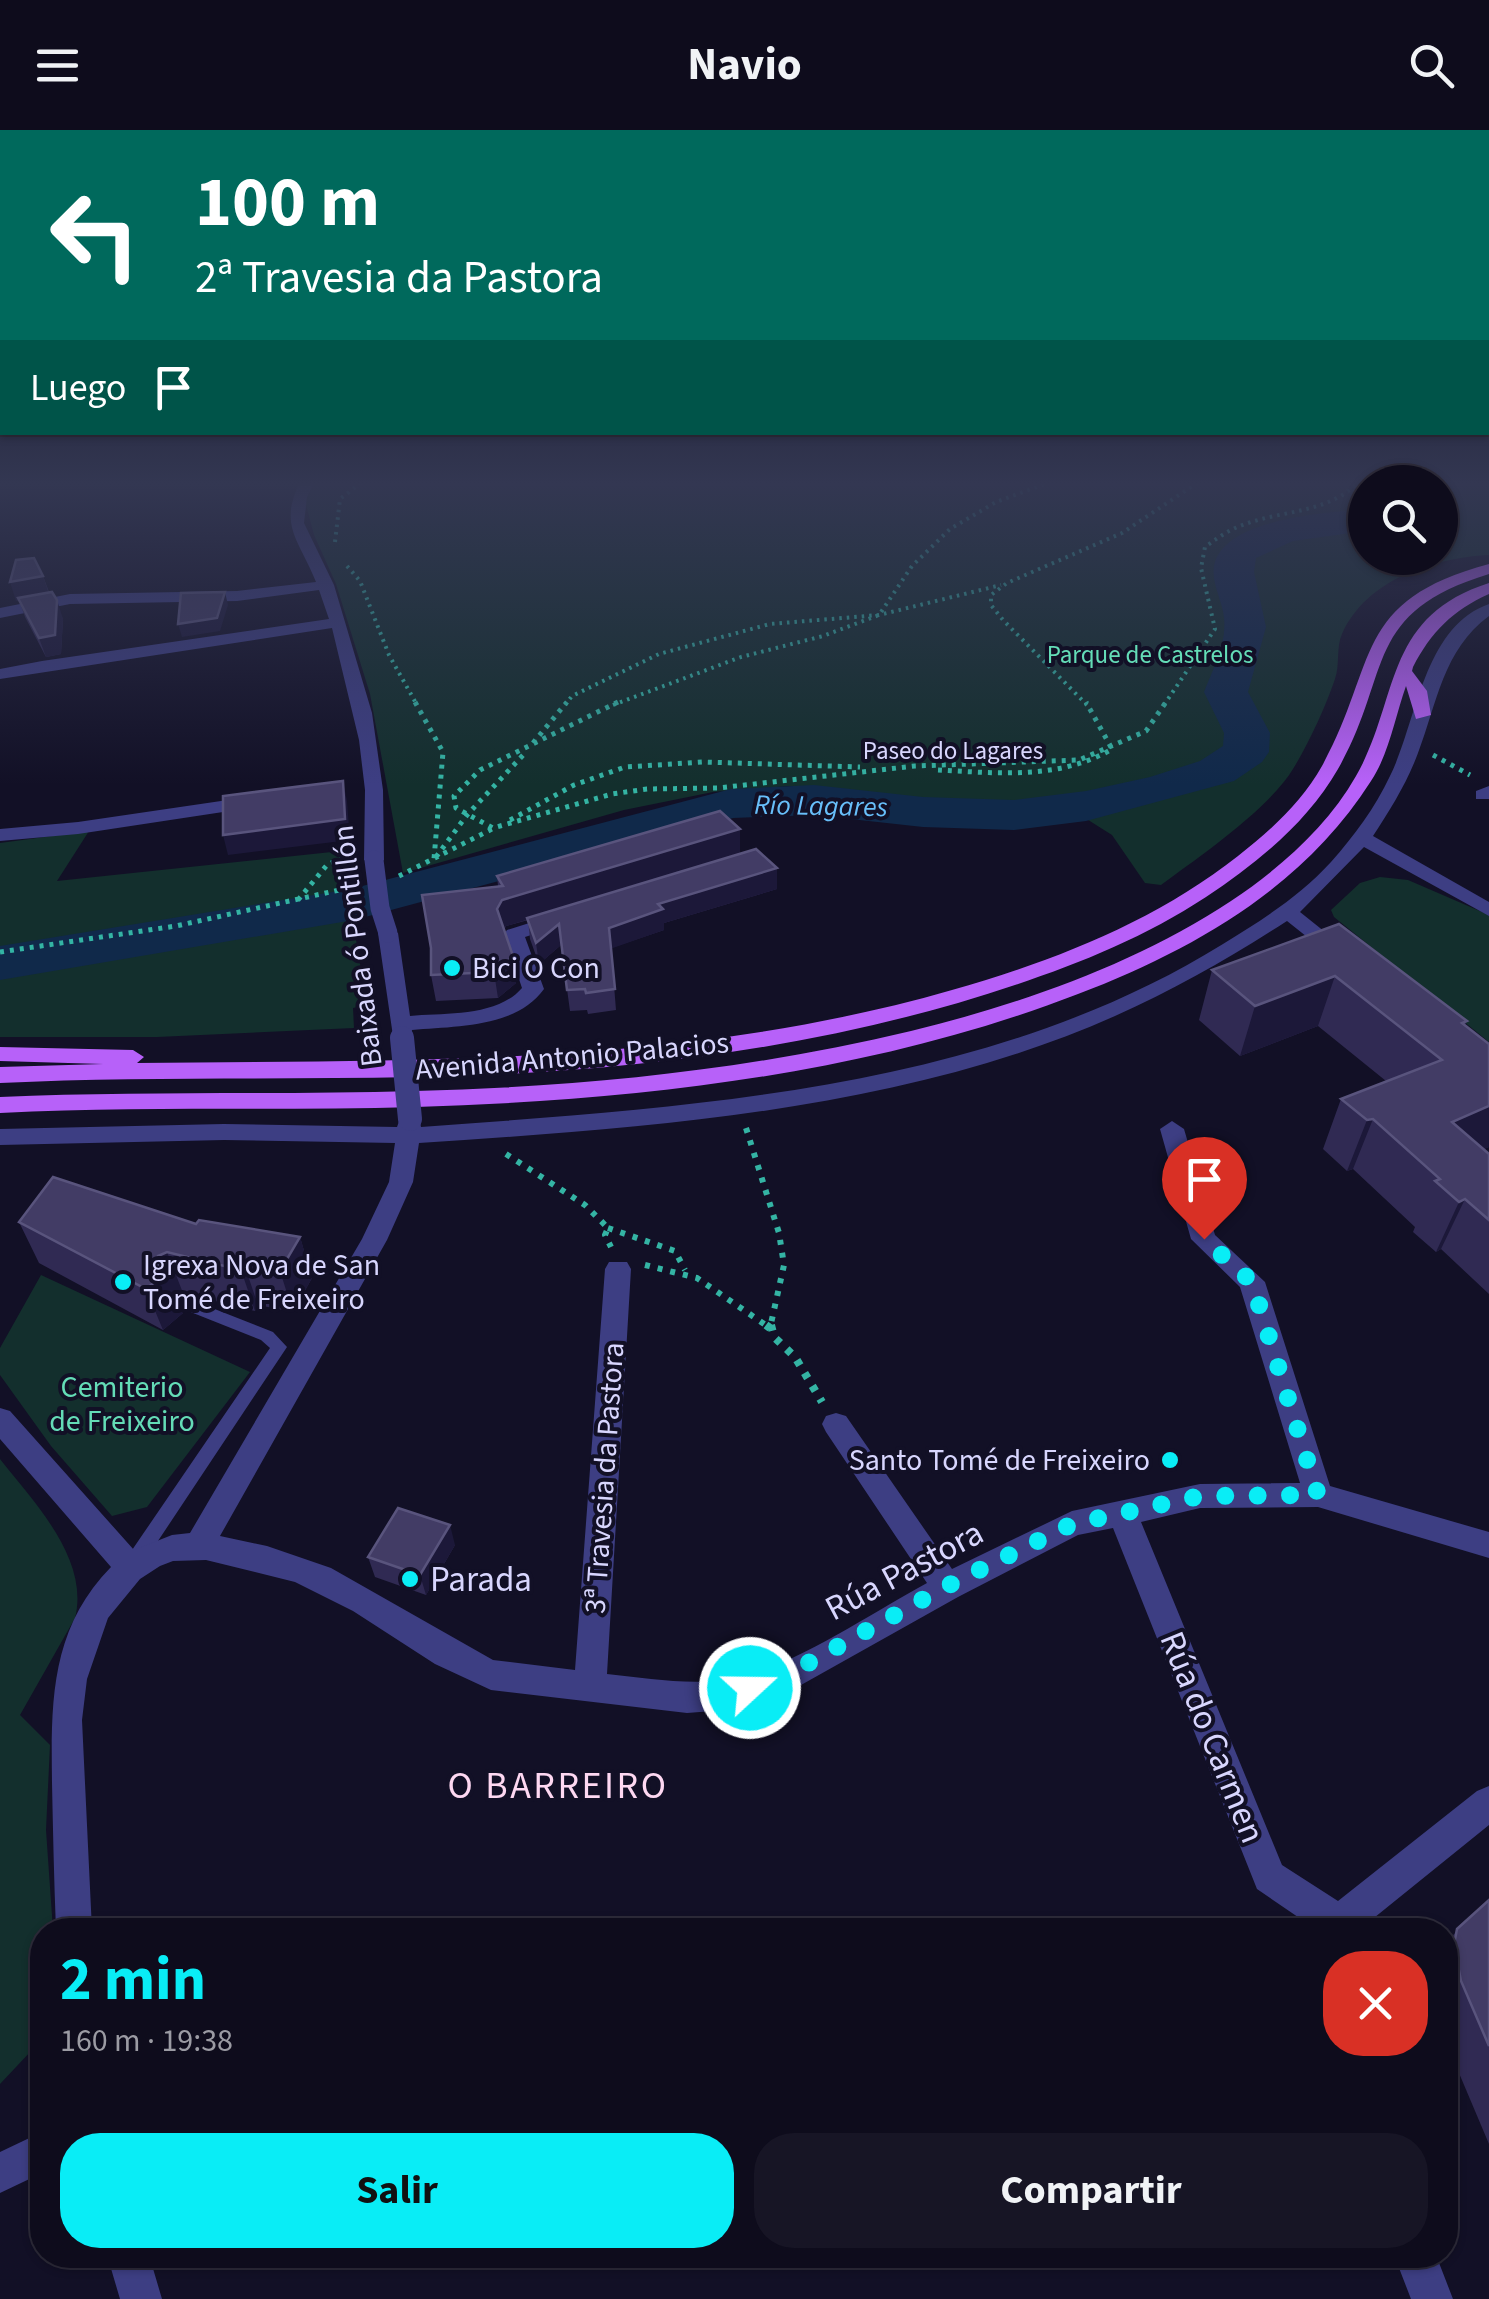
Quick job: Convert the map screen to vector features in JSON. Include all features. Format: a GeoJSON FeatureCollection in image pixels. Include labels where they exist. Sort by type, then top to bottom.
{"type":"FeatureCollection","features":[{"type":"Feature","properties":{"kind":"main road","name":"Avenida Antonio Palacios"},"geometry":{"type":"LineString","coordinates":[[0,1075],[499,1066],[702,1049],[863,1021],[948,999],[1052,964],[1173,909],[1263,844],[1292,818],[1330,767],[1391,620],[1416,598],[1448,582]]}},
{"type":"Feature","properties":{"kind":"main road","name":"Avenida Antonio Palacios"},"geometry":{"type":"LineString","coordinates":[[0,1105],[413,1099],[572,1092],[666,1083],[816,1060],[976,1021],[1076,988],[1160,952],[1238,905],[1327,830],[1368,773],[1403,670],[1426,627],[1446,608],[1489,588]]}},
{"type":"Feature","properties":{"kind":"main road"},"geometry":{"type":"LineString","coordinates":[[1403,670],[1419,690],[1422,715]]}},
{"type":"Feature","properties":{"kind":"main road"},"geometry":{"type":"LineString","coordinates":[[0,1054],[121,1055],[226,1071]]}},
{"type":"Feature","properties":{"kind":"street","name":"Baixada ó Pontillón"},"geometry":{"type":"LineString","coordinates":[[199,1546],[374,1240],[401,1182],[410,1127],[388,933],[365,858],[367,789],[362,711],[325,582]]}},
{"type":"Feature","properties":{"kind":"street"},"geometry":{"type":"LineString","coordinates":[[0,613],[70,599],[265,594],[326,585]]}},
{"type":"Feature","properties":{"kind":"street"},"geometry":{"type":"LineString","coordinates":[[0,1137],[588,1123],[738,1106],[938,1066],[1046,1033],[1207,964],[1288,912],[1361,838],[1402,774],[1453,637],[1489,609]]}},
{"type":"Feature","properties":{"kind":"street"},"geometry":{"type":"LineString","coordinates":[[0,674],[87,657],[220,642],[335,622]]}},
{"type":"Feature","properties":{"kind":"street"},"geometry":{"type":"LineString","coordinates":[[0,835],[32,834],[281,799]]}},
{"type":"Feature","properties":{"kind":"street"},"geometry":{"type":"LineString","coordinates":[[1361,838],[1489,910]]}},
{"type":"Feature","properties":{"kind":"street"},"geometry":{"type":"LineString","coordinates":[[401,1031],[509,1010],[526,1002],[533,989],[514,934],[588,911]]}},
{"type":"Feature","properties":{"kind":"street"},"geometry":{"type":"LineString","coordinates":[[1288,912],[1362,972]]}},
{"type":"Feature","properties":{"kind":"street"},"geometry":{"type":"LineString","coordinates":[[1172,1129],[1204,1239],[1252,1282],[1318,1495]]}},
{"type":"Feature","properties":{"kind":"street","name":"3ª Travesia da Pastora"},"geometry":{"type":"LineString","coordinates":[[590,1688],[620,1265]]}},
{"type":"Feature","properties":{"kind":"street"},"geometry":{"type":"LineString","coordinates":[[0,1419],[130,1567]]}},
{"type":"Feature","properties":{"kind":"street"},"geometry":{"type":"LineString","coordinates":[[836,1424],[947,1586]]}},
{"type":"Feature","properties":{"kind":"street","name":"Rúa Pastora"},"geometry":{"type":"LineString","coordinates":[[199,1546],[316,1576],[364,1598],[460,1664],[476,1669],[590,1688],[686,1698],[726,1695],[774,1682],[947,1586],[1072,1524],[1200,1496],[1318,1495],[1489,1545]]}},
{"type":"Feature","properties":{"kind":"street","name":"Rúa do Carmen"},"geometry":{"type":"LineString","coordinates":[[1122,1512],[1270,1877],[1326,1918]]}},
{"type":"Feature","properties":{"kind":"street"},"geometry":{"type":"LineString","coordinates":[[74,1918],[66,1706],[74,1660],[97,1610],[130,1567],[170,1548],[199,1546]]}},
{"type":"Feature","properties":{"kind":"street"},"geometry":{"type":"LineString","coordinates":[[1347,1918],[1489,1803]]}},
{"type":"Feature","properties":{"kind":"street"},"geometry":{"type":"LineString","coordinates":[[0,2173],[30,2158]]}},
{"type":"Feature","properties":{"kind":"street"},"geometry":{"type":"LineString","coordinates":[[132,2268],[141,2299]]}},
{"type":"Feature","properties":{"kind":"street"},"geometry":{"type":"LineString","coordinates":[[1420,2268],[1432,2299]]}},
{"type":"Feature","properties":{"kind":"lane"},"geometry":{"type":"LineString","coordinates":[[130,1567],[279,1348],[267,1336],[184,1302]]}},
{"type":"Feature","properties":{"kind":"path"},"geometry":{"type":"LineString","coordinates":[[360,582],[389,655],[443,752],[434,860]]}},
{"type":"Feature","properties":{"kind":"path"},"geometry":{"type":"LineString","coordinates":[[879,615],[898,582]]}},
{"type":"Feature","properties":{"kind":"path","name":"Paseo do Lagares"},"geometry":{"type":"LineString","coordinates":[[391,878],[434,860],[574,785],[626,767],[703,762],[1059,768],[1098,760],[1146,731],[1215,629],[1204,582]]}},
{"type":"Feature","properties":{"kind":"path"},"geometry":{"type":"LineString","coordinates":[[885,768],[718,788],[647,789],[612,794],[493,828],[456,808],[454,796],[480,770],[528,750],[622,700],[741,657],[824,636],[879,615],[1007,583]]}},
{"type":"Feature","properties":{"kind":"path"},"geometry":{"type":"LineString","coordinates":[[1007,583],[991,595],[991,605],[1092,710],[1108,733],[1112,749]]}},
{"type":"Feature","properties":{"kind":"path"},"geometry":{"type":"LineString","coordinates":[[434,860],[572,696],[658,654],[770,624],[879,615]]}},
{"type":"Feature","properties":{"kind":"path"},"geometry":{"type":"LineString","coordinates":[[1426,746],[1426,754],[1435,755],[1485,790]]}},
{"type":"Feature","properties":{"kind":"path"},"geometry":{"type":"LineString","coordinates":[[297,901],[328,865],[365,858]]}},
{"type":"Feature","properties":{"kind":"path"},"geometry":{"type":"LineString","coordinates":[[0,952],[176,926],[355,886]]}},
{"type":"Feature","properties":{"kind":"path"},"geometry":{"type":"LineString","coordinates":[[738,1106],[779,1233],[784,1264],[770,1328]]}},
{"type":"Feature","properties":{"kind":"path"},"geometry":{"type":"LineString","coordinates":[[496,1148],[585,1206],[608,1228],[675,1250],[685,1270]]}},
{"type":"Feature","properties":{"kind":"path"},"geometry":{"type":"LineString","coordinates":[[608,1228],[605,1235],[620,1265],[685,1270],[703,1278],[770,1328],[795,1358],[836,1424]]}},
{"type":"Feature","properties":{"kind":"green space","name":"Parque de Castrelos"},"geometry":{"type":"Polygon","coordinates":[[[335,582],[1392,582],[1368,599],[1342,634],[1336,674],[1326,702],[1305,748],[1282,784],[1232,832],[1161,885],[1145,883],[1112,835],[1058,801],[931,804],[789,786],[713,792],[624,810],[403,873],[370,694],[335,582]]]}},
{"type":"Feature","properties":{"kind":"green space"},"geometry":{"type":"Polygon","coordinates":[[[89,831],[57,881],[341,851],[367,1005],[353,1008],[354,1028],[157,1037],[0,1037],[0,843],[89,831]]]}},
{"type":"Feature","properties":{"kind":"green space"},"geometry":{"type":"Polygon","coordinates":[[[1380,877],[1408,880],[1489,915],[1489,1042],[1334,917],[1331,910],[1360,883],[1380,877]]]}},
{"type":"Feature","properties":{"kind":"green space","name":"Cemiterio de Freixeiro"},"geometry":{"type":"Polygon","coordinates":[[[41,1275],[250,1372],[147,1507],[112,1516],[51,1446],[0,1375],[0,1348],[41,1275]]]}},
{"type":"Feature","properties":{"kind":"green space"},"geometry":{"type":"Polygon","coordinates":[[[0,1459],[56,1532],[74,1574],[77,1596],[75,1618],[20,1715],[50,1745],[46,1830],[52,1918],[30,1918],[30,2052],[0,2084],[0,1459]]]}},
{"type":"Feature","properties":{"kind":"building"},"geometry":{"type":"Polygon","coordinates":[[[52,592],[57,600],[55,635],[39,638],[18,598],[52,592]]]}},
{"type":"Feature","properties":{"kind":"building"},"geometry":{"type":"Polygon","coordinates":[[[225,592],[217,618],[178,624],[181,593],[225,592]]]}},
{"type":"Feature","properties":{"kind":"building"},"geometry":{"type":"Polygon","coordinates":[[[343,781],[345,819],[223,835],[223,796],[343,781]]]}},
{"type":"Feature","properties":{"kind":"building"},"geometry":{"type":"Polygon","coordinates":[[[720,811],[740,829],[502,900],[497,909],[513,956],[494,972],[431,975],[431,948],[422,895],[503,886],[497,876],[720,811]]]}},
{"type":"Feature","properties":{"kind":"building"},"geometry":{"type":"Polygon","coordinates":[[[756,849],[777,868],[658,904],[663,909],[609,928],[615,989],[586,993],[585,989],[567,990],[559,924],[536,943],[527,918],[756,849]]]}},
{"type":"Feature","properties":{"kind":"building"},"geometry":{"type":"Polygon","coordinates":[[[1339,924],[1467,1021],[1462,1023],[1489,1044],[1489,1106],[1452,1122],[1489,1154],[1489,1220],[1465,1199],[1459,1202],[1435,1181],[1440,1179],[1373,1119],[1367,1120],[1341,1099],[1442,1060],[1335,976],[1255,1006],[1212,970],[1339,924]]]}},
{"type":"Feature","properties":{"kind":"building"},"geometry":{"type":"Polygon","coordinates":[[[53,1177],[196,1224],[199,1220],[300,1237],[280,1271],[244,1264],[241,1270],[167,1252],[158,1256],[156,1264],[167,1272],[146,1289],[19,1222],[53,1177]]]}},
{"type":"Feature","properties":{"kind":"building"},"geometry":{"type":"Polygon","coordinates":[[[398,1508],[450,1525],[420,1575],[368,1557],[398,1508]]]}},
{"type":"Feature","properties":{"kind":"building"},"geometry":{"type":"Polygon","coordinates":[[[1489,1900],[1489,2046],[1461,1981],[1458,1928],[1489,1900]]]}},
{"type":"Feature","properties":{"kind":"waterway","name":"Río Lagares"},"geometry":{"type":"LineString","coordinates":[[0,963],[354,904],[731,804],[814,800],[923,812],[1014,815],[1086,806],[1163,788],[1217,771],[1246,752],[1247,733],[1226,692],[1245,637],[1236,582]]}},
{"type":"Feature","properties":{"kind":"place","name":"Bici O Con"},"geometry":{"type":"Point","coordinates":[452,968]}},
{"type":"Feature","properties":{"kind":"place","name":"Igrexa Nova de San Tomé de Freixeiro"},"geometry":{"type":"Point","coordinates":[123,1282]}},
{"type":"Feature","properties":{"kind":"place","name":"Santo Tomé de Freixeiro"},"geometry":{"type":"Point","coordinates":[1170,1460]}},
{"type":"Feature","properties":{"kind":"place","name":"Parada"},"geometry":{"type":"Point","coordinates":[410,1579]}},
{"type":"Feature","properties":{"kind":"district","name":"O BARREIRO"},"geometry":{"type":"Point","coordinates":[558,1785]}},
{"type":"Feature","properties":{"kind":"route"},"geometry":{"type":"LineString","coordinates":[[750,1688],[774,1682],[947,1586],[1072,1524],[1200,1496],[1318,1495],[1252,1282],[1204,1239]]}}]}
